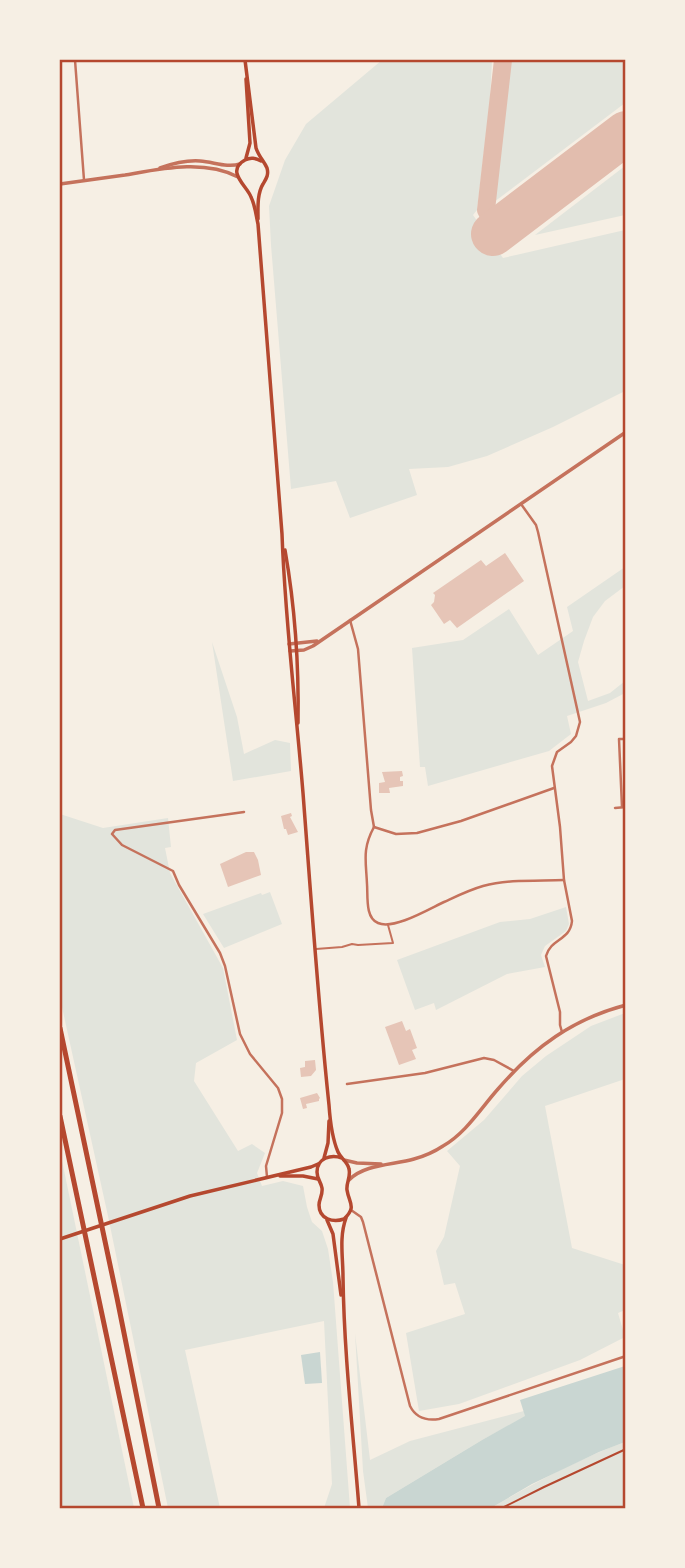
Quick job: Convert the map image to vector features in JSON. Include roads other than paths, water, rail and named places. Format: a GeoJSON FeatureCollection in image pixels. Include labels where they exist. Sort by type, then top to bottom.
{"type":"FeatureCollection","features":[{"type":"Feature","properties":{"kind":"highway"},"geometry":{"type":"LineString","coordinates":[[60,1028],[159,1508]]}},
{"type":"Feature","properties":{"kind":"highway"},"geometry":{"type":"LineString","coordinates":[[60,1116],[143,1508]]}},
{"type":"Feature","properties":{"kind":"main road"},"geometry":{"type":"LineString","coordinates":[[245,60],[250,143],[246,159]]}},
{"type":"Feature","properties":{"kind":"main road"},"geometry":{"type":"LineString","coordinates":[[245,60],[256,146],[261,161]]}},
{"type":"Feature","properties":{"kind":"main road"},"geometry":{"type":"LineString","coordinates":[[258,224],[253,200],[238,177],[240,164],[246,159],[254,158],[261,161],[267,171],[259,199],[258,224],[314,949],[330,1112],[335,1144],[349,1169],[348,1192],[352,1202],[343,1226],[343,1307]]}},
{"type":"Feature","properties":{"kind":"main road"},"geometry":{"type":"LineString","coordinates":[[246,187],[262,185]]}},
{"type":"Feature","properties":{"kind":"main road"},"geometry":{"type":"LineString","coordinates":[[282,534],[293,599],[297,650],[298,739]]}},
{"type":"Feature","properties":{"kind":"main road"},"geometry":{"type":"LineString","coordinates":[[330,1112],[328,1143],[317,1171],[322,1190],[319,1208],[331,1226],[334,1238],[343,1307],[359,1508]]}},
{"type":"Feature","properties":{"kind":"main road"},"geometry":{"type":"LineString","coordinates":[[60,1239],[181,1199],[311,1167],[332,1156],[343,1159]]}},
{"type":"Feature","properties":{"kind":"main road"},"geometry":{"type":"LineString","coordinates":[[269,1177],[303,1176],[318,1180]]}},
{"type":"Feature","properties":{"kind":"main road"},"geometry":{"type":"LineString","coordinates":[[326,1218],[335,1221],[346,1217]]}},
{"type":"Feature","properties":{"kind":"street"},"geometry":{"type":"LineString","coordinates":[[75,60],[84,180]]}},
{"type":"Feature","properties":{"kind":"street"},"geometry":{"type":"LineString","coordinates":[[155,170],[184,161],[230,166],[240,164]]}},
{"type":"Feature","properties":{"kind":"street"},"geometry":{"type":"LineString","coordinates":[[60,184],[155,170],[201,167],[238,177]]}},
{"type":"Feature","properties":{"kind":"street"},"geometry":{"type":"LineString","coordinates":[[290,651],[310,648],[625,432]]}},
{"type":"Feature","properties":{"kind":"street"},"geometry":{"type":"LineString","coordinates":[[520,504],[538,532],[580,718],[579,730],[574,740],[560,749],[554,758],[552,770],[564,880],[572,924],[568,933],[549,947],[546,956],[562,1032]]}},
{"type":"Feature","properties":{"kind":"street"},"geometry":{"type":"LineString","coordinates":[[350,620],[359,654],[374,827],[365,846],[369,912],[374,921],[388,924],[419,914],[482,886],[507,882],[564,880]]}},
{"type":"Feature","properties":{"kind":"street"},"geometry":{"type":"LineString","coordinates":[[289,644],[322,639]]}},
{"type":"Feature","properties":{"kind":"street"},"geometry":{"type":"LineString","coordinates":[[615,808],[624,807],[619,739],[625,739]]}},
{"type":"Feature","properties":{"kind":"street"},"geometry":{"type":"LineString","coordinates":[[374,827],[396,834],[417,833],[461,821],[554,788]]}},
{"type":"Feature","properties":{"kind":"street"},"geometry":{"type":"LineString","coordinates":[[244,812],[115,830],[112,834],[122,845],[173,871],[220,953],[240,1034],[250,1054],[275,1085],[282,1099],[282,1113],[266,1166],[269,1177]]}},
{"type":"Feature","properties":{"kind":"street"},"geometry":{"type":"LineString","coordinates":[[348,1182],[359,1173],[424,1156],[449,1143],[514,1071],[537,1050],[587,1018],[625,1005]]}},
{"type":"Feature","properties":{"kind":"street"},"geometry":{"type":"LineString","coordinates":[[347,1084],[420,1074],[484,1058],[494,1060],[514,1071]]}},
{"type":"Feature","properties":{"kind":"street"},"geometry":{"type":"LineString","coordinates":[[343,1159],[362,1164],[387,1164]]}},
{"type":"Feature","properties":{"kind":"street"},"geometry":{"type":"LineString","coordinates":[[351,1210],[361,1217],[363,1222],[410,1406],[420,1417],[439,1419],[625,1356]]}},
{"type":"Feature","properties":{"kind":"lane"},"geometry":{"type":"LineString","coordinates":[[314,949],[352,944],[393,943],[388,924]]}}]}
